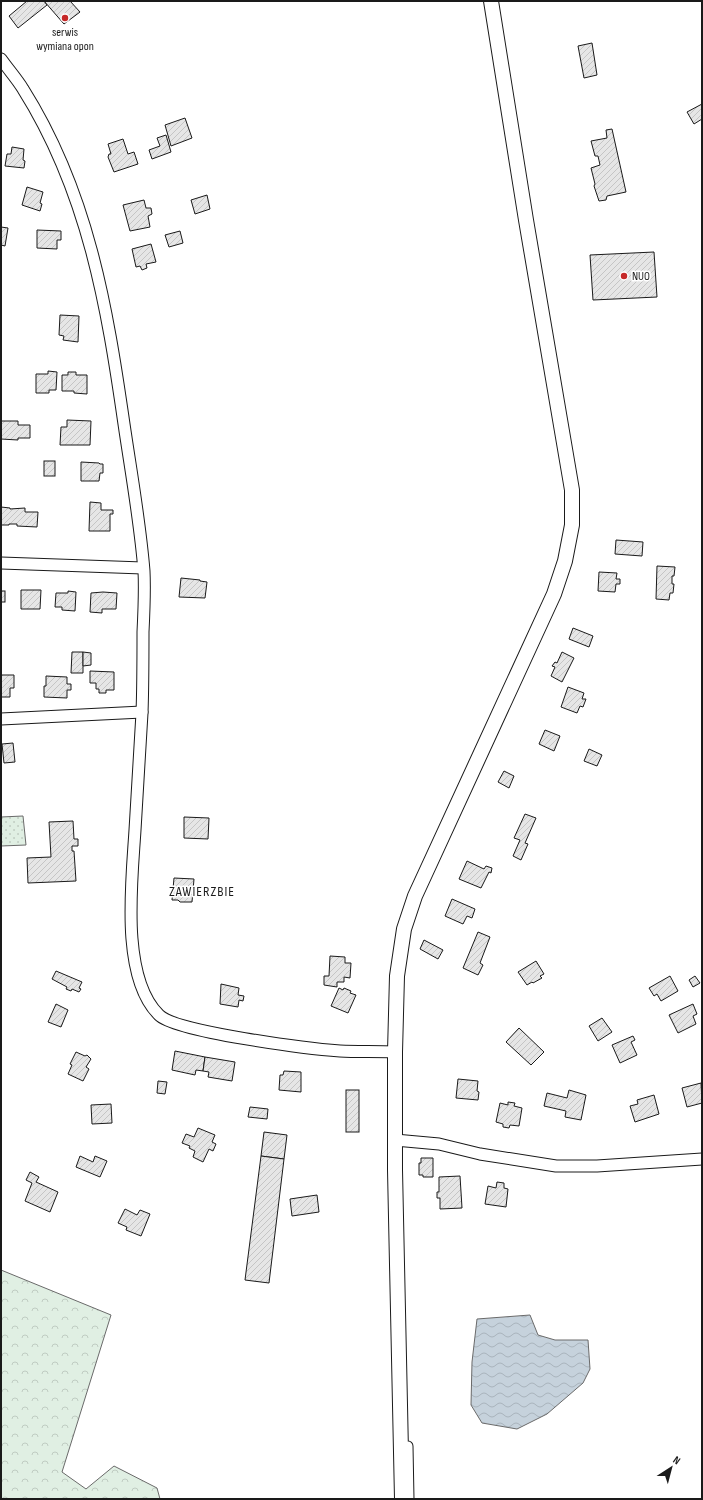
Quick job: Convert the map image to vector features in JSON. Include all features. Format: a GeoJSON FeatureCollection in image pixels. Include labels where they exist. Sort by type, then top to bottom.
{"type":"FeatureCollection","features":[{"type":"Feature","properties":{"kind":"street"},"geometry":{"type":"LineString","coordinates":[[402,1499],[395,1140],[395,1052],[398,976],[404,929],[415,896],[554,594],[565,561],[572,525],[572,490],[526,220],[491,1]]}},
{"type":"Feature","properties":{"kind":"street"},"geometry":{"type":"LineString","coordinates":[[1,59],[23,88],[56,148],[83,221],[99,281],[114,357],[135,495],[143,568],[142,712],[130,910],[134,959],[140,982],[154,1010],[163,1019],[179,1025],[230,1036],[338,1051],[395,1052]]}},
{"type":"Feature","properties":{"kind":"street"},"geometry":{"type":"LineString","coordinates":[[1,563],[143,568]]}},
{"type":"Feature","properties":{"kind":"street"},"geometry":{"type":"LineString","coordinates":[[1,719],[142,712]]}},
{"type":"Feature","properties":{"kind":"street"},"geometry":{"type":"LineString","coordinates":[[395,1140],[438,1144],[480,1154],[556,1166],[597,1166],[702,1159]]}},
{"type":"Feature","properties":{"kind":"street"},"geometry":{"type":"LineString","coordinates":[[395,1499],[401,1446]]}},
{"type":"Feature","properties":{"kind":"street"},"geometry":{"type":"LineString","coordinates":[[401,1446],[409,1499]]}},
{"type":"Feature","properties":{"kind":"green space"},"geometry":{"type":"Polygon","coordinates":[[[23,816],[26,845],[1,846],[1,817],[23,816]]]}},
{"type":"Feature","properties":{"kind":"green space"},"geometry":{"type":"Polygon","coordinates":[[[1,1270],[111,1315],[62,1472],[86,1489],[114,1466],[157,1488],[160,1499],[1,1499],[1,1270]]]}},
{"type":"Feature","properties":{"kind":"water"},"geometry":{"type":"Polygon","coordinates":[[[530,1315],[538,1335],[555,1340],[588,1340],[590,1369],[583,1383],[547,1414],[517,1429],[482,1423],[471,1405],[472,1362],[477,1319],[530,1315]]]}},
{"type":"Feature","properties":{"kind":"building"},"geometry":{"type":"Polygon","coordinates":[[[27,1],[44,1],[47,5],[18,28],[9,16],[27,1]]]}},
{"type":"Feature","properties":{"kind":"building","name":"serwis wymiana opon"},"geometry":{"type":"Polygon","coordinates":[[[44,1],[70,1],[80,12],[64,24],[44,1]]]}},
{"type":"Feature","properties":{"kind":"building"},"geometry":{"type":"Polygon","coordinates":[[[592,43],[597,75],[584,78],[578,46],[592,43]]]}},
{"type":"Feature","properties":{"kind":"building"},"geometry":{"type":"Polygon","coordinates":[[[702,104],[702,119],[694,124],[687,112],[702,104]]]}},
{"type":"Feature","properties":{"kind":"building"},"geometry":{"type":"Polygon","coordinates":[[[185,118],[192,138],[171,146],[165,125],[185,118]]]}},
{"type":"Feature","properties":{"kind":"building"},"geometry":{"type":"Polygon","coordinates":[[[612,129],[626,192],[607,196],[606,200],[599,201],[594,186],[595,184],[591,168],[600,165],[598,156],[595,156],[591,141],[607,138],[606,130],[612,129]]]}},
{"type":"Feature","properties":{"kind":"building"},"geometry":{"type":"Polygon","coordinates":[[[166,135],[171,152],[152,159],[149,150],[160,146],[157,138],[166,135]]]}},
{"type":"Feature","properties":{"kind":"building"},"geometry":{"type":"Polygon","coordinates":[[[123,139],[128,154],[134,152],[138,164],[114,172],[108,157],[109,154],[111,154],[108,144],[123,139]]]}},
{"type":"Feature","properties":{"kind":"building"},"geometry":{"type":"Polygon","coordinates":[[[12,147],[24,149],[24,168],[5,166],[7,154],[11,154],[12,147]]]}},
{"type":"Feature","properties":{"kind":"building"},"geometry":{"type":"Polygon","coordinates":[[[27,187],[43,192],[40,203],[42,204],[40,211],[22,205],[27,187]]]}},
{"type":"Feature","properties":{"kind":"building"},"geometry":{"type":"Polygon","coordinates":[[[207,195],[210,209],[195,214],[191,200],[207,195]]]}},
{"type":"Feature","properties":{"kind":"building"},"geometry":{"type":"Polygon","coordinates":[[[144,200],[146,208],[151,208],[152,214],[148,216],[150,227],[130,231],[123,205],[144,200]]]}},
{"type":"Feature","properties":{"kind":"building"},"geometry":{"type":"Polygon","coordinates":[[[1,227],[8,228],[5,246],[1,245],[1,227]]]}},
{"type":"Feature","properties":{"kind":"building"},"geometry":{"type":"Polygon","coordinates":[[[37,230],[61,231],[61,240],[57,240],[57,249],[37,248],[37,230]]]}},
{"type":"Feature","properties":{"kind":"building"},"geometry":{"type":"Polygon","coordinates":[[[180,231],[183,243],[169,247],[165,235],[180,231]]]}},
{"type":"Feature","properties":{"kind":"building"},"geometry":{"type":"Polygon","coordinates":[[[151,244],[156,262],[146,264],[147,268],[142,270],[140,266],[136,267],[132,249],[151,244]]]}},
{"type":"Feature","properties":{"kind":"building","name":"NUO"},"geometry":{"type":"Polygon","coordinates":[[[654,252],[657,297],[593,300],[590,255],[654,252]]]}},
{"type":"Feature","properties":{"kind":"building"},"geometry":{"type":"Polygon","coordinates":[[[60,315],[79,316],[78,342],[63,340],[64,336],[59,335],[60,315]]]}},
{"type":"Feature","properties":{"kind":"building"},"geometry":{"type":"Polygon","coordinates":[[[48,371],[57,372],[56,390],[49,390],[49,393],[36,393],[36,374],[48,374],[48,371]]]}},
{"type":"Feature","properties":{"kind":"building"},"geometry":{"type":"Polygon","coordinates":[[[68,372],[76,372],[76,375],[87,375],[87,394],[74,393],[74,391],[62,391],[62,375],[68,375],[68,372]]]}},
{"type":"Feature","properties":{"kind":"building"},"geometry":{"type":"Polygon","coordinates":[[[67,420],[91,421],[90,445],[60,445],[61,427],[67,427],[67,420]]]}},
{"type":"Feature","properties":{"kind":"building"},"geometry":{"type":"Polygon","coordinates":[[[1,421],[18,421],[18,425],[30,425],[30,438],[18,438],[18,440],[1,439],[1,421]]]}},
{"type":"Feature","properties":{"kind":"building"},"geometry":{"type":"Polygon","coordinates":[[[44,461],[55,461],[55,476],[44,476],[44,461]]]}},
{"type":"Feature","properties":{"kind":"building"},"geometry":{"type":"Polygon","coordinates":[[[81,462],[103,464],[103,473],[100,473],[99,481],[81,481],[81,462]]]}},
{"type":"Feature","properties":{"kind":"building"},"geometry":{"type":"Polygon","coordinates":[[[90,502],[101,503],[101,510],[113,510],[113,514],[110,514],[110,531],[89,531],[90,502]]]}},
{"type":"Feature","properties":{"kind":"building"},"geometry":{"type":"Polygon","coordinates":[[[1,507],[10,509],[25,508],[25,512],[38,512],[37,527],[17,526],[17,524],[1,525],[1,507]]]}},
{"type":"Feature","properties":{"kind":"building"},"geometry":{"type":"Polygon","coordinates":[[[616,540],[643,542],[642,556],[615,554],[616,540]]]}},
{"type":"Feature","properties":{"kind":"building"},"geometry":{"type":"Polygon","coordinates":[[[657,566],[675,567],[674,576],[672,576],[672,584],[674,584],[673,593],[670,593],[669,600],[656,599],[657,566]]]}},
{"type":"Feature","properties":{"kind":"building"},"geometry":{"type":"Polygon","coordinates":[[[599,572],[617,573],[616,579],[620,579],[620,584],[616,584],[615,592],[598,591],[599,572]]]}},
{"type":"Feature","properties":{"kind":"building"},"geometry":{"type":"Polygon","coordinates":[[[181,578],[207,582],[205,598],[179,597],[181,578]]]}},
{"type":"Feature","properties":{"kind":"building"},"geometry":{"type":"Polygon","coordinates":[[[21,590],[41,590],[40,609],[21,609],[21,590]]]}},
{"type":"Feature","properties":{"kind":"building"},"geometry":{"type":"Polygon","coordinates":[[[1,591],[5,591],[5,602],[1,602],[1,591]]]}},
{"type":"Feature","properties":{"kind":"building"},"geometry":{"type":"Polygon","coordinates":[[[68,591],[76,592],[75,611],[62,610],[62,607],[55,607],[56,593],[68,593],[68,591]]]}},
{"type":"Feature","properties":{"kind":"building"},"geometry":{"type":"Polygon","coordinates":[[[91,593],[117,593],[116,609],[102,609],[102,613],[90,612],[91,593]]]}},
{"type":"Feature","properties":{"kind":"building"},"geometry":{"type":"Polygon","coordinates":[[[573,628],[593,636],[589,647],[569,639],[573,628]]]}},
{"type":"Feature","properties":{"kind":"building"},"geometry":{"type":"Polygon","coordinates":[[[72,652],[83,652],[83,673],[71,673],[72,652]]]}},
{"type":"Feature","properties":{"kind":"building"},"geometry":{"type":"Polygon","coordinates":[[[83,652],[91,653],[91,665],[83,666],[83,652]]]}},
{"type":"Feature","properties":{"kind":"building"},"geometry":{"type":"Polygon","coordinates":[[[562,652],[574,658],[562,682],[551,676],[555,667],[552,666],[555,662],[557,663],[562,652]]]}},
{"type":"Feature","properties":{"kind":"building"},"geometry":{"type":"Polygon","coordinates":[[[90,671],[114,672],[114,690],[106,690],[106,693],[99,693],[99,689],[96,689],[96,683],[90,683],[90,671]]]}},
{"type":"Feature","properties":{"kind":"building"},"geometry":{"type":"Polygon","coordinates":[[[1,675],[14,675],[14,688],[10,688],[10,697],[1,697],[1,675]]]}},
{"type":"Feature","properties":{"kind":"building"},"geometry":{"type":"Polygon","coordinates":[[[46,676],[67,677],[67,684],[71,684],[71,690],[67,690],[67,698],[44,697],[46,676]]]}},
{"type":"Feature","properties":{"kind":"building"},"geometry":{"type":"Polygon","coordinates":[[[568,687],[584,693],[582,699],[586,699],[583,707],[580,706],[577,713],[561,707],[568,687]]]}},
{"type":"Feature","properties":{"kind":"building"},"geometry":{"type":"Polygon","coordinates":[[[545,730],[560,736],[554,751],[539,744],[545,730]]]}},
{"type":"Feature","properties":{"kind":"building"},"geometry":{"type":"Polygon","coordinates":[[[13,743],[15,762],[4,763],[2,744],[13,743]]]}},
{"type":"Feature","properties":{"kind":"building"},"geometry":{"type":"Polygon","coordinates":[[[589,749],[602,755],[597,766],[584,761],[589,749]]]}},
{"type":"Feature","properties":{"kind":"building"},"geometry":{"type":"Polygon","coordinates":[[[504,771],[514,776],[509,788],[498,782],[504,771]]]}},
{"type":"Feature","properties":{"kind":"building"},"geometry":{"type":"Polygon","coordinates":[[[525,814],[536,818],[525,843],[528,844],[521,860],[513,856],[520,840],[514,838],[525,814]]]}},
{"type":"Feature","properties":{"kind":"building"},"geometry":{"type":"Polygon","coordinates":[[[184,817],[209,818],[208,839],[184,838],[184,817]]]}},
{"type":"Feature","properties":{"kind":"building"},"geometry":{"type":"Polygon","coordinates":[[[73,821],[74,839],[78,839],[78,846],[72,846],[72,851],[74,851],[76,881],[28,883],[27,858],[51,857],[49,822],[73,821]]]}},
{"type":"Feature","properties":{"kind":"building"},"geometry":{"type":"Polygon","coordinates":[[[467,861],[484,869],[486,866],[492,868],[491,873],[489,872],[481,888],[459,879],[467,861]]]}},
{"type":"Feature","properties":{"kind":"building"},"geometry":{"type":"Polygon","coordinates":[[[174,878],[194,879],[192,902],[172,900],[174,878]]]}},
{"type":"Feature","properties":{"kind":"building"},"geometry":{"type":"Polygon","coordinates":[[[452,899],[475,909],[472,918],[467,916],[463,924],[445,916],[452,899]]]}},
{"type":"Feature","properties":{"kind":"building"},"geometry":{"type":"Polygon","coordinates":[[[478,932],[490,937],[480,963],[483,965],[478,975],[463,968],[478,932]]]}},
{"type":"Feature","properties":{"kind":"building"},"geometry":{"type":"Polygon","coordinates":[[[424,940],[443,950],[438,959],[420,949],[424,940]]]}},
{"type":"Feature","properties":{"kind":"building"},"geometry":{"type":"Polygon","coordinates":[[[330,956],[345,957],[345,963],[351,963],[350,978],[344,977],[344,982],[337,982],[337,987],[324,985],[324,976],[329,976],[330,956]]]}},
{"type":"Feature","properties":{"kind":"building"},"geometry":{"type":"Polygon","coordinates":[[[536,961],[544,974],[540,976],[542,978],[527,985],[518,972],[536,961]]]}},
{"type":"Feature","properties":{"kind":"building"},"geometry":{"type":"Polygon","coordinates":[[[56,971],[82,982],[79,992],[72,989],[71,991],[66,989],[67,987],[52,979],[56,971]]]}},
{"type":"Feature","properties":{"kind":"building"},"geometry":{"type":"Polygon","coordinates":[[[670,976],[678,991],[661,1001],[657,994],[654,996],[649,988],[670,976]]]}},
{"type":"Feature","properties":{"kind":"building"},"geometry":{"type":"Polygon","coordinates":[[[695,976],[700,983],[693,987],[689,980],[695,976]]]}},
{"type":"Feature","properties":{"kind":"building"},"geometry":{"type":"Polygon","coordinates":[[[221,984],[239,988],[238,995],[244,996],[243,1001],[239,1000],[238,1007],[220,1004],[221,984]]]}},
{"type":"Feature","properties":{"kind":"building"},"geometry":{"type":"Polygon","coordinates":[[[339,988],[343,990],[344,988],[351,991],[350,993],[356,995],[348,1013],[331,1006],[339,988]]]}},
{"type":"Feature","properties":{"kind":"building"},"geometry":{"type":"Polygon","coordinates":[[[56,1004],[68,1010],[61,1027],[48,1022],[56,1004]]]}},
{"type":"Feature","properties":{"kind":"building"},"geometry":{"type":"Polygon","coordinates":[[[693,1004],[697,1014],[693,1016],[696,1024],[678,1033],[669,1015],[693,1004]]]}},
{"type":"Feature","properties":{"kind":"building"},"geometry":{"type":"Polygon","coordinates":[[[602,1018],[612,1032],[598,1041],[589,1026],[602,1018]]]}},
{"type":"Feature","properties":{"kind":"building"},"geometry":{"type":"Polygon","coordinates":[[[519,1028],[544,1052],[531,1065],[506,1042],[519,1028]]]}},
{"type":"Feature","properties":{"kind":"building"},"geometry":{"type":"Polygon","coordinates":[[[633,1036],[635,1040],[631,1042],[637,1055],[620,1063],[612,1045],[633,1036]]]}},
{"type":"Feature","properties":{"kind":"building"},"geometry":{"type":"Polygon","coordinates":[[[175,1051],[205,1057],[203,1071],[196,1070],[195,1075],[172,1070],[175,1051]]]}},
{"type":"Feature","properties":{"kind":"building"},"geometry":{"type":"Polygon","coordinates":[[[76,1052],[85,1056],[87,1055],[91,1059],[86,1067],[89,1069],[83,1081],[68,1074],[72,1065],[70,1064],[76,1052]]]}},
{"type":"Feature","properties":{"kind":"building"},"geometry":{"type":"Polygon","coordinates":[[[205,1057],[235,1062],[232,1081],[208,1077],[209,1072],[203,1071],[205,1057]]]}},
{"type":"Feature","properties":{"kind":"building"},"geometry":{"type":"Polygon","coordinates":[[[284,1071],[301,1072],[301,1092],[279,1090],[280,1075],[283,1075],[284,1071]]]}},
{"type":"Feature","properties":{"kind":"building"},"geometry":{"type":"Polygon","coordinates":[[[458,1079],[478,1081],[478,1100],[456,1098],[458,1079]]]}},
{"type":"Feature","properties":{"kind":"building"},"geometry":{"type":"Polygon","coordinates":[[[158,1081],[167,1082],[165,1094],[157,1093],[158,1081]]]}},
{"type":"Feature","properties":{"kind":"building"},"geometry":{"type":"Polygon","coordinates":[[[701,1083],[702,1103],[687,1107],[682,1088],[701,1083]]]}},
{"type":"Feature","properties":{"kind":"building"},"geometry":{"type":"Polygon","coordinates":[[[346,1090],[359,1090],[359,1132],[346,1132],[346,1090]]]}},
{"type":"Feature","properties":{"kind":"building"},"geometry":{"type":"Polygon","coordinates":[[[569,1090],[586,1095],[581,1120],[565,1117],[566,1111],[544,1106],[547,1093],[567,1098],[569,1090]]]}},
{"type":"Feature","properties":{"kind":"building"},"geometry":{"type":"Polygon","coordinates":[[[654,1095],[659,1114],[635,1122],[630,1106],[638,1104],[637,1100],[654,1095]]]}},
{"type":"Feature","properties":{"kind":"building"},"geometry":{"type":"Polygon","coordinates":[[[508,1102],[515,1103],[514,1106],[522,1108],[519,1126],[510,1125],[509,1128],[503,1127],[503,1124],[496,1122],[500,1103],[508,1105],[508,1102]]]}},
{"type":"Feature","properties":{"kind":"building"},"geometry":{"type":"Polygon","coordinates":[[[111,1104],[112,1123],[92,1124],[91,1105],[111,1104]]]}},
{"type":"Feature","properties":{"kind":"building"},"geometry":{"type":"Polygon","coordinates":[[[250,1107],[268,1109],[267,1119],[248,1117],[250,1107]]]}},
{"type":"Feature","properties":{"kind":"building"},"geometry":{"type":"Polygon","coordinates":[[[198,1128],[215,1135],[212,1142],[216,1144],[213,1151],[209,1149],[203,1162],[193,1157],[195,1151],[189,1148],[190,1146],[182,1143],[186,1134],[194,1137],[198,1128]]]}},
{"type":"Feature","properties":{"kind":"building"},"geometry":{"type":"Polygon","coordinates":[[[264,1132],[287,1135],[284,1159],[261,1156],[264,1132]]]}},
{"type":"Feature","properties":{"kind":"building"},"geometry":{"type":"Polygon","coordinates":[[[80,1156],[93,1162],[95,1156],[107,1161],[100,1177],[76,1167],[80,1156]]]}},
{"type":"Feature","properties":{"kind":"building"},"geometry":{"type":"Polygon","coordinates":[[[261,1156],[284,1159],[269,1283],[245,1280],[261,1156]]]}},
{"type":"Feature","properties":{"kind":"building"},"geometry":{"type":"Polygon","coordinates":[[[421,1158],[433,1158],[433,1177],[423,1177],[423,1175],[419,1175],[419,1163],[421,1163],[421,1158]]]}},
{"type":"Feature","properties":{"kind":"building"},"geometry":{"type":"Polygon","coordinates":[[[30,1172],[39,1177],[36,1182],[58,1192],[50,1212],[25,1201],[32,1183],[26,1180],[30,1172]]]}},
{"type":"Feature","properties":{"kind":"building"},"geometry":{"type":"Polygon","coordinates":[[[460,1176],[462,1208],[440,1209],[440,1198],[437,1198],[437,1192],[439,1192],[439,1177],[460,1176]]]}},
{"type":"Feature","properties":{"kind":"building"},"geometry":{"type":"Polygon","coordinates":[[[497,1182],[504,1183],[504,1188],[508,1189],[506,1207],[485,1204],[488,1186],[496,1188],[497,1182]]]}},
{"type":"Feature","properties":{"kind":"building"},"geometry":{"type":"Polygon","coordinates":[[[317,1195],[319,1212],[292,1216],[290,1199],[317,1195]]]}},
{"type":"Feature","properties":{"kind":"building"},"geometry":{"type":"Polygon","coordinates":[[[125,1209],[137,1215],[140,1210],[150,1214],[141,1236],[126,1230],[127,1227],[118,1223],[125,1209]]]}},
{"type":"Feature","properties":{"kind":"place","name":"serwis wymiana opon"},"geometry":{"type":"Point","coordinates":[65,18]}},
{"type":"Feature","properties":{"kind":"place","name":"NUO"},"geometry":{"type":"Point","coordinates":[624,276]}},
{"type":"Feature","properties":{"kind":"district","name":"ZAWIERZBIE"},"geometry":{"type":"Point","coordinates":[202,891]}}]}
